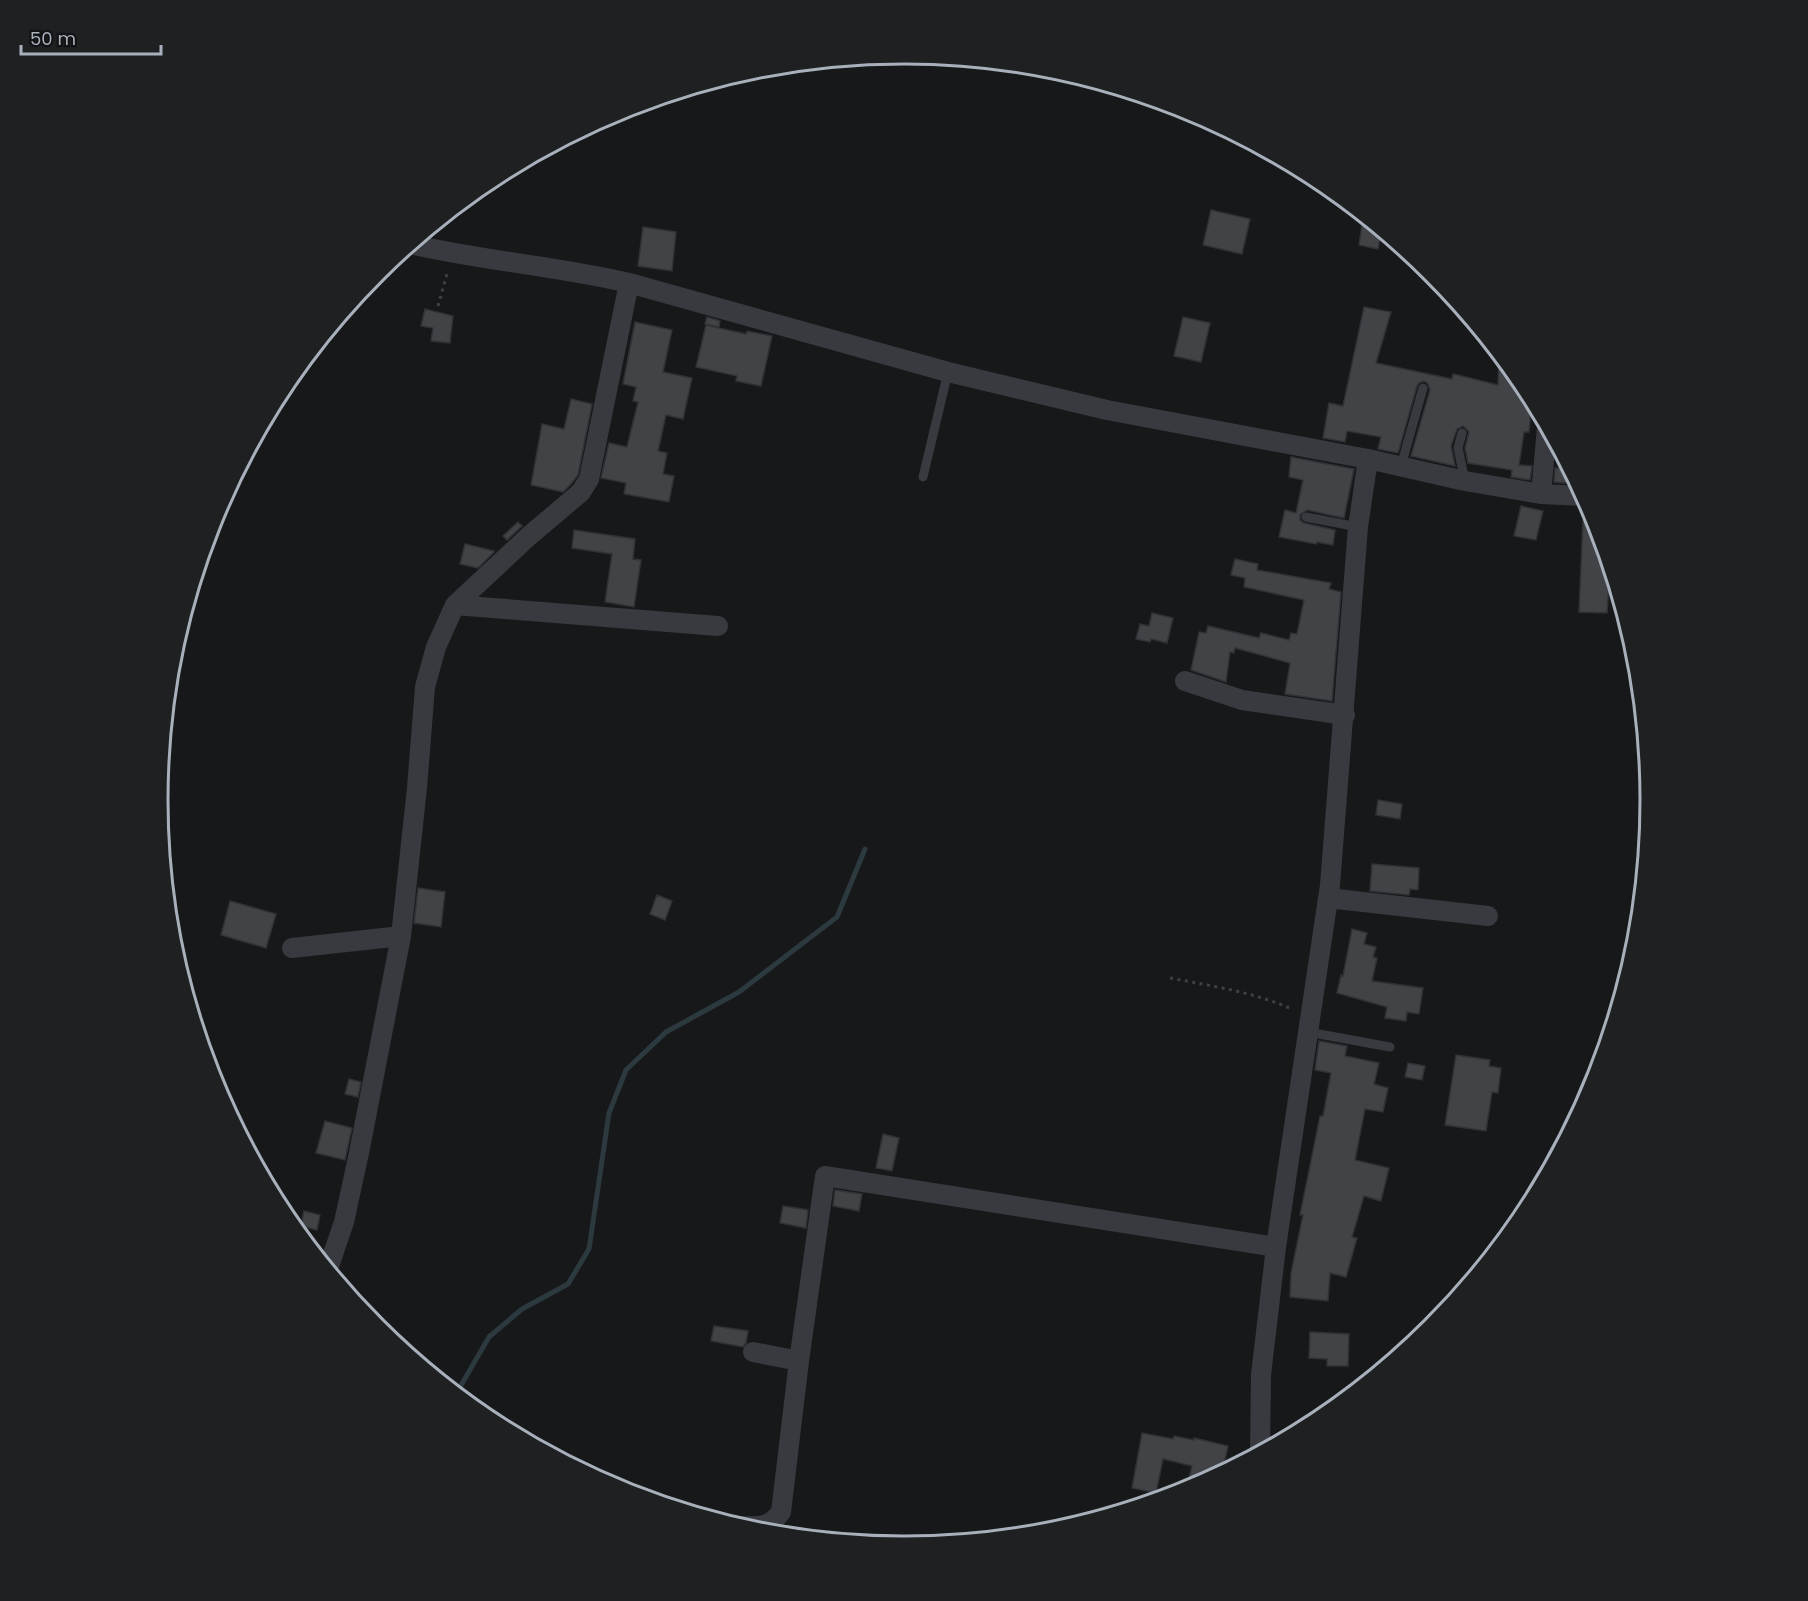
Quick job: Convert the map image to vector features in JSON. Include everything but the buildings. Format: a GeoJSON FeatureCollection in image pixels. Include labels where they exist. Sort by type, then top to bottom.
{"type":"FeatureCollection","features":[{"type":"Feature","properties":{"kind":"street"},"geometry":{"type":"LineString","coordinates":[[420,246],[453,254],[590,273],[948,372],[1107,410],[1368,459],[1465,481],[1541,494],[1573,496]]}},
{"type":"Feature","properties":{"kind":"street"},"geometry":{"type":"LineString","coordinates":[[330,1262],[344,1221],[359,1153],[401,936],[425,687],[436,647],[455,605],[529,536],[581,492],[589,479],[629,283]]}},
{"type":"Feature","properties":{"kind":"street"},"geometry":{"type":"LineString","coordinates":[[1541,494],[1546,442]]}},
{"type":"Feature","properties":{"kind":"street"},"geometry":{"type":"LineString","coordinates":[[1260,1445],[1261,1375],[1276,1247],[1328,898],[1345,715],[1358,527],[1368,459]]}},
{"type":"Feature","properties":{"kind":"street"},"geometry":{"type":"LineString","coordinates":[[455,605],[718,626]]}},
{"type":"Feature","properties":{"kind":"street"},"geometry":{"type":"LineString","coordinates":[[1185,681],[1242,700],[1345,715]]}},
{"type":"Feature","properties":{"kind":"street"},"geometry":{"type":"LineString","coordinates":[[1328,898],[1488,916]]}},
{"type":"Feature","properties":{"kind":"street"},"geometry":{"type":"LineString","coordinates":[[292,948],[401,936]]}},
{"type":"Feature","properties":{"kind":"street"},"geometry":{"type":"LineString","coordinates":[[769,1524],[781,1512],[799,1360],[825,1176],[1276,1247]]}},
{"type":"Feature","properties":{"kind":"street"},"geometry":{"type":"LineString","coordinates":[[753,1352],[799,1360]]}},
{"type":"Feature","properties":{"kind":"lane"},"geometry":{"type":"LineString","coordinates":[[924,477],[948,372]]}},
{"type":"Feature","properties":{"kind":"lane"},"geometry":{"type":"LineString","coordinates":[[1401,466],[1423,388]]}},
{"type":"Feature","properties":{"kind":"lane"},"geometry":{"type":"LineString","coordinates":[[1462,433],[1458,448],[1465,481]]}},
{"type":"Feature","properties":{"kind":"lane"},"geometry":{"type":"LineString","coordinates":[[1306,517],[1358,527]]}},
{"type":"Feature","properties":{"kind":"lane"},"geometry":{"type":"LineString","coordinates":[[1309,1025],[1390,1047]]}},
{"type":"Feature","properties":{"kind":"path"},"geometry":{"type":"LineString","coordinates":[[438,306],[453,254]]}},
{"type":"Feature","properties":{"kind":"path"},"geometry":{"type":"LineString","coordinates":[[1170,978],[1232,988],[1264,998],[1309,1025]]}},
{"type":"Feature","properties":{"kind":"waterway"},"geometry":{"type":"LineString","coordinates":[[460,1387],[489,1337],[522,1309],[568,1284],[589,1249],[609,1113],[626,1070],[666,1032],[739,992],[837,917],[865,849]]}}]}
